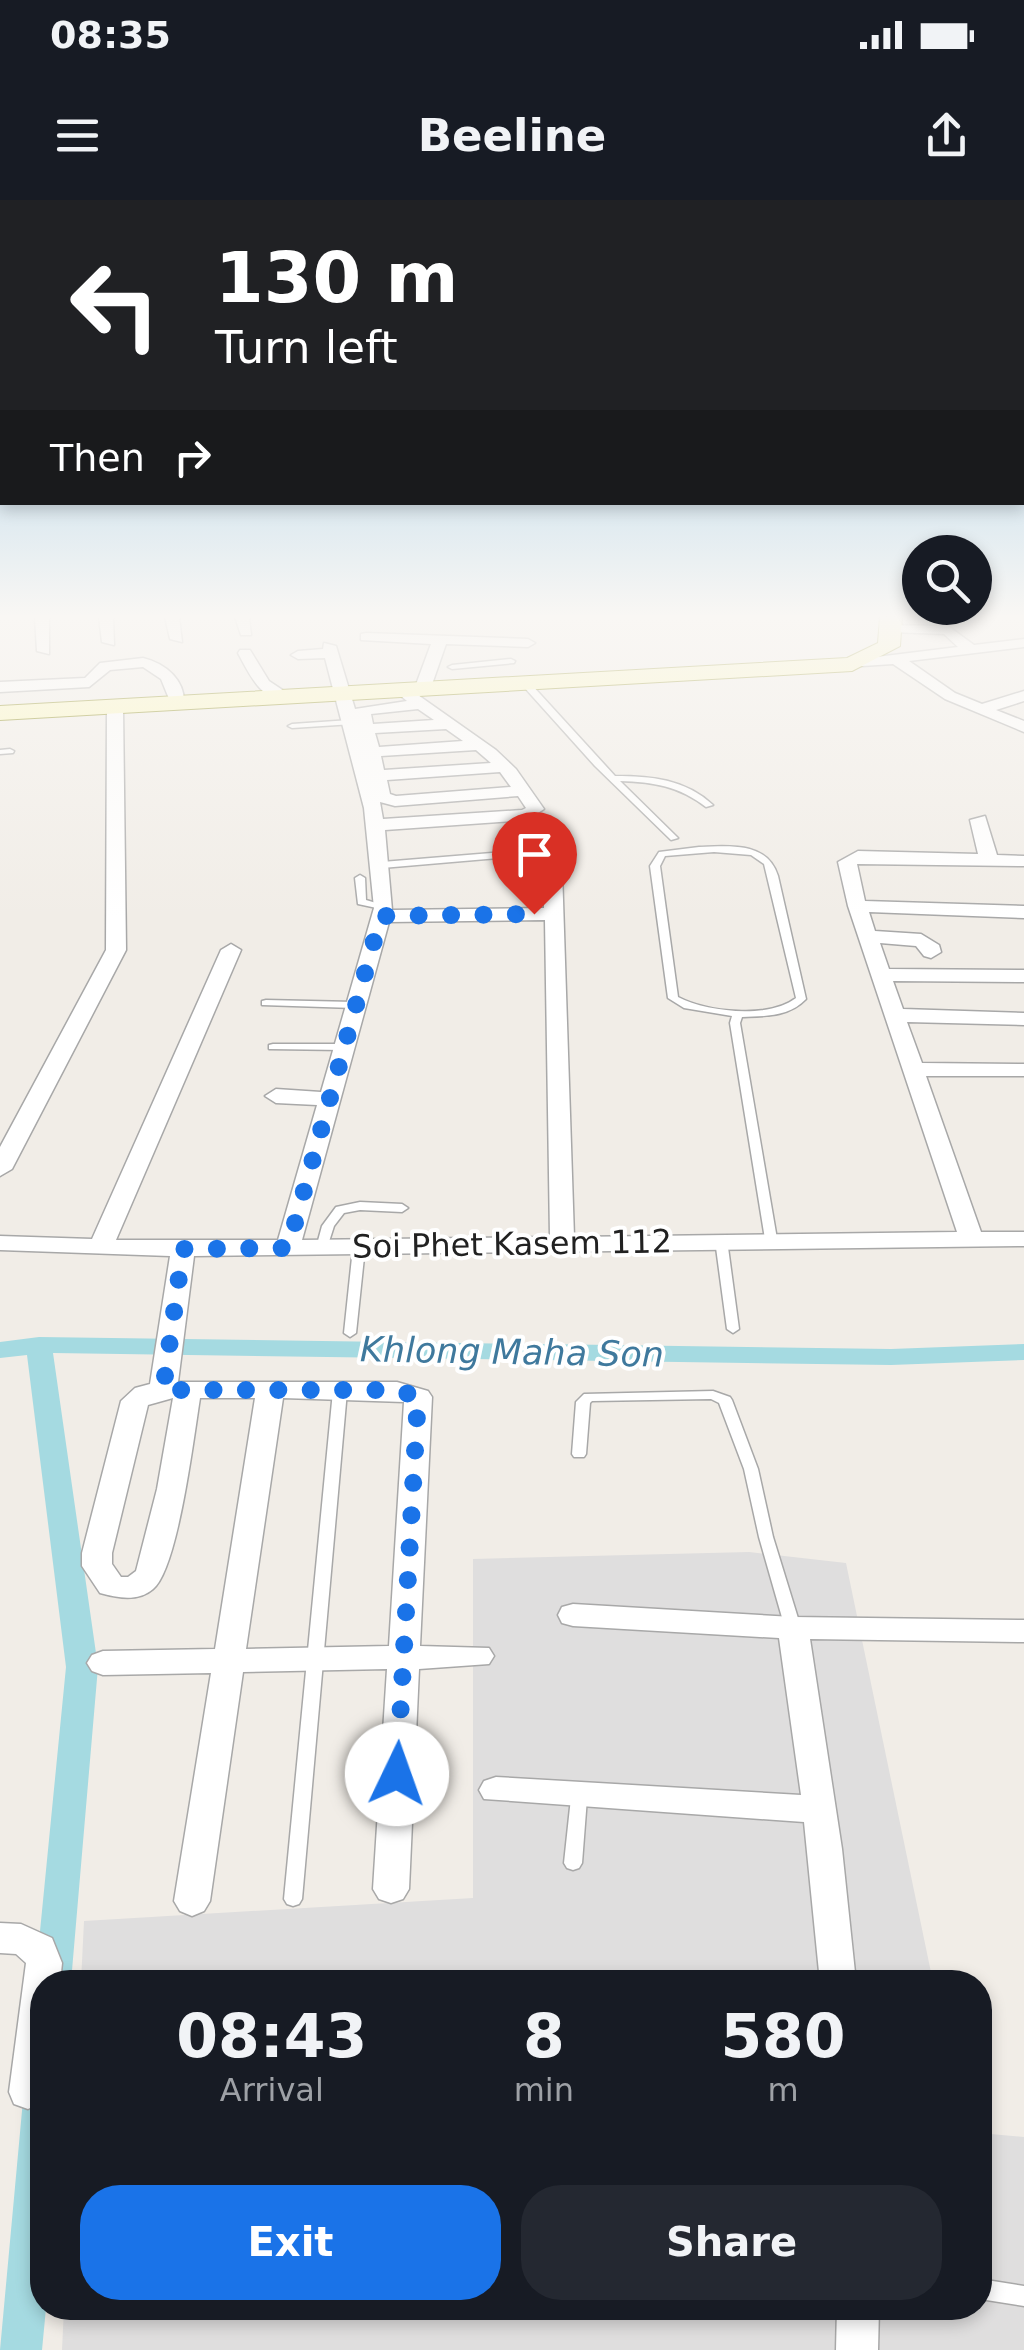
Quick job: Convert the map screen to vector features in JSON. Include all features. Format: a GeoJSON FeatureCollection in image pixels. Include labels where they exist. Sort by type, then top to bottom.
{"type":"FeatureCollection","features":[{"type":"Feature","properties":{"kind":"street"},"geometry":{"type":"LineString","coordinates":[[0,1170],[116,950],[116,717]]}},
{"type":"Feature","properties":{"kind":"street"},"geometry":{"type":"LineString","coordinates":[[288,1248],[382,912],[382,864],[365,752],[354,717]]}},
{"type":"Feature","properties":{"kind":"street"},"geometry":{"type":"LineString","coordinates":[[358,726],[360,717]]}},
{"type":"Feature","properties":{"kind":"street"},"geometry":{"type":"LineString","coordinates":[[376,825],[533,813],[535,809],[505,767],[442,717]]}},
{"type":"Feature","properties":{"kind":"street"},"geometry":{"type":"LineString","coordinates":[[998,717],[1024,727]]}},
{"type":"Feature","properties":{"kind":"street"},"geometry":{"type":"LineString","coordinates":[[358,726],[450,724]]}},
{"type":"Feature","properties":{"kind":"street"},"geometry":{"type":"LineString","coordinates":[[365,752],[481,745]]}},
{"type":"Feature","properties":{"kind":"street"},"geometry":{"type":"LineString","coordinates":[[365,752],[382,797],[395,801],[522,792]]}},
{"type":"Feature","properties":{"kind":"street"},"geometry":{"type":"LineString","coordinates":[[377,776],[505,767]]}},
{"type":"Feature","properties":{"kind":"street"},"geometry":{"type":"LineString","coordinates":[[979,820],[989,860]]}},
{"type":"Feature","properties":{"kind":"street"},"geometry":{"type":"LineString","coordinates":[[972,1240],[857,906],[847,862],[852,858],[1024,861]]}},
{"type":"Feature","properties":{"kind":"street"},"geometry":{"type":"LineString","coordinates":[[553,870],[562,1244]]}},
{"type":"Feature","properties":{"kind":"street"},"geometry":{"type":"LineString","coordinates":[[857,906],[1024,912]]}},
{"type":"Feature","properties":{"kind":"street"},"geometry":{"type":"LineString","coordinates":[[382,912],[554,914]]}},
{"type":"Feature","properties":{"kind":"street"},"geometry":{"type":"LineString","coordinates":[[870,937],[921,940],[929,945],[930,952]]}},
{"type":"Feature","properties":{"kind":"street"},"geometry":{"type":"LineString","coordinates":[[101,1246],[230,950]]}},
{"type":"Feature","properties":{"kind":"street"},"geometry":{"type":"LineString","coordinates":[[881,975],[1024,976]]}},
{"type":"Feature","properties":{"kind":"street"},"geometry":{"type":"LineString","coordinates":[[894,1015],[1024,1020]]}},
{"type":"Feature","properties":{"kind":"street"},"geometry":{"type":"LineString","coordinates":[[915,1070],[1024,1070]]}},
{"type":"Feature","properties":{"kind":"street"},"geometry":{"type":"LineString","coordinates":[[276,1096],[329,1099]]}},
{"type":"Feature","properties":{"kind":"street","name":"Soi Phet Kasem 112"},"geometry":{"type":"LineString","coordinates":[[0,1242],[183,1249],[770,1239],[1024,1239]]}},
{"type":"Feature","properties":{"kind":"street"},"geometry":{"type":"LineString","coordinates":[[183,1249],[172,1313],[172,1386],[171,1489],[150,1573],[144,1582],[124,1588],[102,1578],[97,1554],[135,1401],[145,1394],[172,1386],[270,1392],[397,1390],[418,1397],[391,1889]]}},
{"type":"Feature","properties":{"kind":"street"},"geometry":{"type":"LineString","coordinates":[[192,1901],[270,1392]]}},
{"type":"Feature","properties":{"kind":"street"},"geometry":{"type":"LineString","coordinates":[[572,1615],[793,1628],[1024,1631]]}},
{"type":"Feature","properties":{"kind":"street"},"geometry":{"type":"LineString","coordinates":[[793,1628],[814,1791],[820,1810],[837,1970]]}},
{"type":"Feature","properties":{"kind":"street"},"geometry":{"type":"LineString","coordinates":[[102,1663],[478,1656]]}},
{"type":"Feature","properties":{"kind":"street"},"geometry":{"type":"LineString","coordinates":[[496,1790],[820,1810]]}},
{"type":"Feature","properties":{"kind":"street"},"geometry":{"type":"LineString","coordinates":[[0,1938],[21,1938],[39,1949],[43,1970]]}},
{"type":"Feature","properties":{"kind":"street"},"geometry":{"type":"LineString","coordinates":[[28,2092],[30,2076]]}},
{"type":"Feature","properties":{"kind":"street"},"geometry":{"type":"LineString","coordinates":[[858,2320],[858,2350]]}},
{"type":"Feature","properties":{"kind":"lane"},"geometry":{"type":"LineString","coordinates":[[551,717],[674,838]]}},
{"type":"Feature","properties":{"kind":"lane"},"geometry":{"type":"LineString","coordinates":[[292,726],[358,726]]}},
{"type":"Feature","properties":{"kind":"lane"},"geometry":{"type":"LineString","coordinates":[[612,778],[690,788],[709,806]]}},
{"type":"Feature","properties":{"kind":"lane"},"geometry":{"type":"LineString","coordinates":[[382,864],[542,852],[551,845],[537,826]]}},
{"type":"Feature","properties":{"kind":"lane"},"geometry":{"type":"LineString","coordinates":[[738,851],[763,856],[770,864],[801,999],[796,1006],[784,1010],[738,1014],[688,1006],[673,998],[655,866],[662,854],[738,851]]}},
{"type":"Feature","properties":{"kind":"lane"},"geometry":{"type":"LineString","coordinates":[[360,878],[360,902],[382,912]]}},
{"type":"Feature","properties":{"kind":"lane"},"geometry":{"type":"LineString","coordinates":[[266,1004],[354,1005]]}},
{"type":"Feature","properties":{"kind":"lane"},"geometry":{"type":"LineString","coordinates":[[738,1014],[735,1023],[770,1239]]}},
{"type":"Feature","properties":{"kind":"lane"},"geometry":{"type":"LineString","coordinates":[[273,1048],[343,1047]]}},
{"type":"Feature","properties":{"kind":"lane"},"geometry":{"type":"LineString","coordinates":[[322,1248],[328,1226],[340,1210],[360,1206],[402,1208]]}},
{"type":"Feature","properties":{"kind":"lane"},"geometry":{"type":"LineString","coordinates":[[721,1240],[733,1329]]}},
{"type":"Feature","properties":{"kind":"lane"},"geometry":{"type":"LineString","coordinates":[[350,1333],[360,1248]]}},
{"type":"Feature","properties":{"kind":"lane"},"geometry":{"type":"LineString","coordinates":[[293,1899],[340,1391]]}},
{"type":"Feature","properties":{"kind":"lane"},"geometry":{"type":"LineString","coordinates":[[579,1454],[583,1402],[589,1397],[714,1395],[725,1400],[751,1469],[793,1628]]}},
{"type":"Feature","properties":{"kind":"lane"},"geometry":{"type":"LineString","coordinates":[[572,1864],[579,1798]]}},
{"type":"Feature","properties":{"kind":"lane"},"geometry":{"type":"LineString","coordinates":[[992,2292],[1024,2296]]}},
{"type":"Feature","properties":{"kind":"shaded area"},"geometry":{"type":"Polygon","coordinates":[[[749,1552],[846,1563],[931,1970],[82,1970],[84,1921],[473,1898],[473,1559],[749,1552]]]}},
{"type":"Feature","properties":{"kind":"shaded area"},"geometry":{"type":"Polygon","coordinates":[[[992,2134],[1024,2137],[1024,2350],[62,2350],[63,2320],[992,2320],[992,2134]]]}},
{"type":"Feature","properties":{"kind":"waterway","name":"Khlong Maha Son"},"geometry":{"type":"LineString","coordinates":[[0,1350],[39,1345]]}},
{"type":"Feature","properties":{"kind":"waterway","name":"Khlong Maha Son"},"geometry":{"type":"LineString","coordinates":[[39,1345],[891,1357],[1024,1352]]}},
{"type":"Feature","properties":{"kind":"waterway"},"geometry":{"type":"LineString","coordinates":[[39,1345],[82,1667],[54,1970]]}},
{"type":"Feature","properties":{"kind":"waterway"},"geometry":{"type":"LineString","coordinates":[[21,2350],[30,2243]]}},
{"type":"Feature","properties":{"kind":"route"},"geometry":{"type":"LineString","coordinates":[[397,1774],[418,1397],[397,1390],[163,1390],[172,1313],[183,1249],[288,1248],[381,916],[534,914]]}}]}
